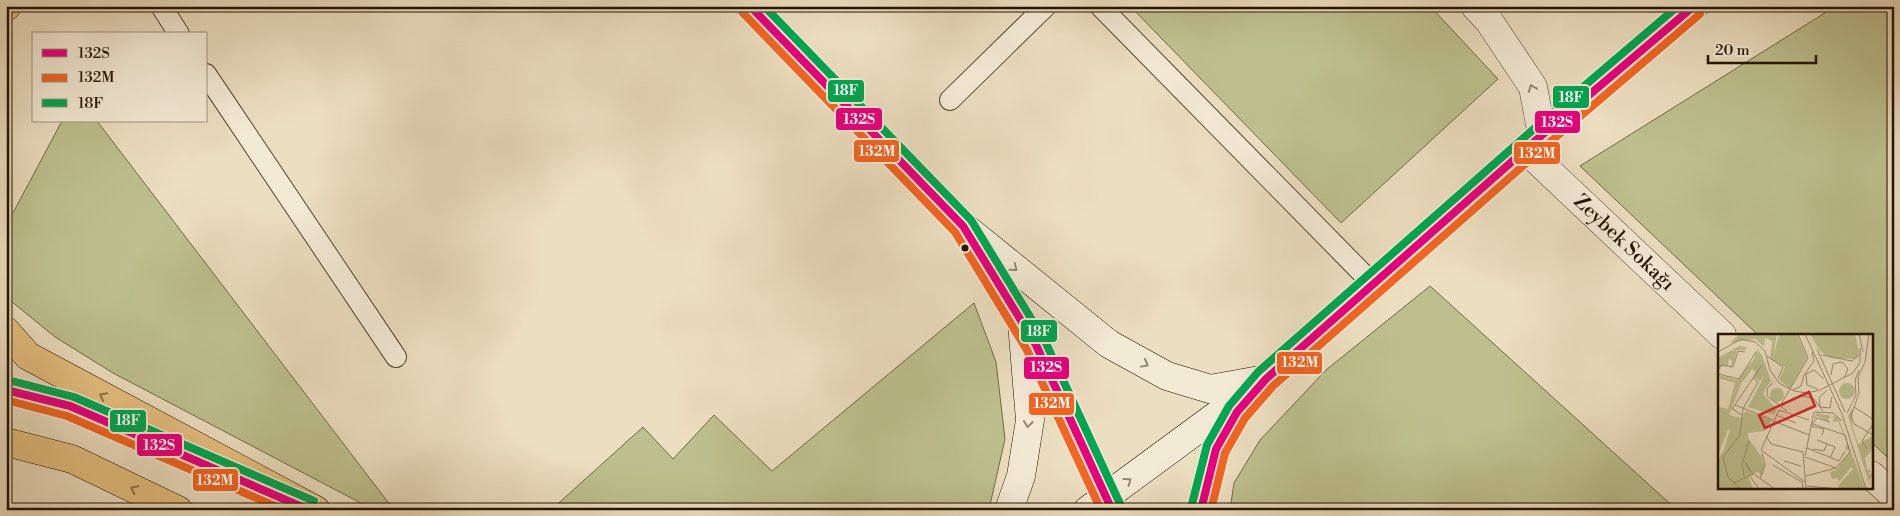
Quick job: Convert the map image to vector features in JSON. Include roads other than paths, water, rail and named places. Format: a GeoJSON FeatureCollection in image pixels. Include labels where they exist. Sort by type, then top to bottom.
{"type":"FeatureCollection","features":[{"type":"Feature","properties":{"kind":"highway"},"geometry":{"type":"LineString","coordinates":[[963,226],[1036,345],[1102,506]]}},
{"type":"Feature","properties":{"kind":"highway"},"geometry":{"type":"LineString","coordinates":[[6,332],[28,356],[316,510]]}},
{"type":"Feature","properties":{"kind":"highway"},"geometry":{"type":"LineString","coordinates":[[1201,510],[1216,449],[1237,412],[1266,379]]}},
{"type":"Feature","properties":{"kind":"highway"},"geometry":{"type":"LineString","coordinates":[[6,390],[70,406],[310,510]]}},
{"type":"Feature","properties":{"kind":"highway"},"geometry":{"type":"LineString","coordinates":[[6,442],[72,459],[178,510]]}},
{"type":"Feature","properties":{"kind":"main road"},"geometry":{"type":"LineString","coordinates":[[750,6],[963,226],[1108,344],[1167,376],[1210,389],[1266,379]]}},
{"type":"Feature","properties":{"kind":"main road"},"geometry":{"type":"LineString","coordinates":[[1475,6],[1489,21],[1533,87],[1534,143]]}},
{"type":"Feature","properties":{"kind":"main road"},"geometry":{"type":"LineString","coordinates":[[1102,506],[1266,379],[1534,143],[1694,6]]}},
{"type":"Feature","properties":{"kind":"main road","name":"Zeybek Sokağı"},"geometry":{"type":"LineString","coordinates":[[1534,143],[1721,334]]}},
{"type":"Feature","properties":{"kind":"main road"},"geometry":{"type":"LineString","coordinates":[[1009,510],[1021,476],[1030,420],[1022,324]]}},
{"type":"Feature","properties":{"kind":"main road"},"geometry":{"type":"LineString","coordinates":[[1872,476],[1894,496]]}},
{"type":"Feature","properties":{"kind":"lane"},"geometry":{"type":"LineString","coordinates":[[161,6],[178,32]]}},
{"type":"Feature","properties":{"kind":"lane"},"geometry":{"type":"LineString","coordinates":[[950,100],[1046,6]]}},
{"type":"Feature","properties":{"kind":"lane"},"geometry":{"type":"LineString","coordinates":[[1100,6],[1373,284]]}},
{"type":"Feature","properties":{"kind":"lane"},"geometry":{"type":"LineString","coordinates":[[208,77],[396,357]]}}]}
